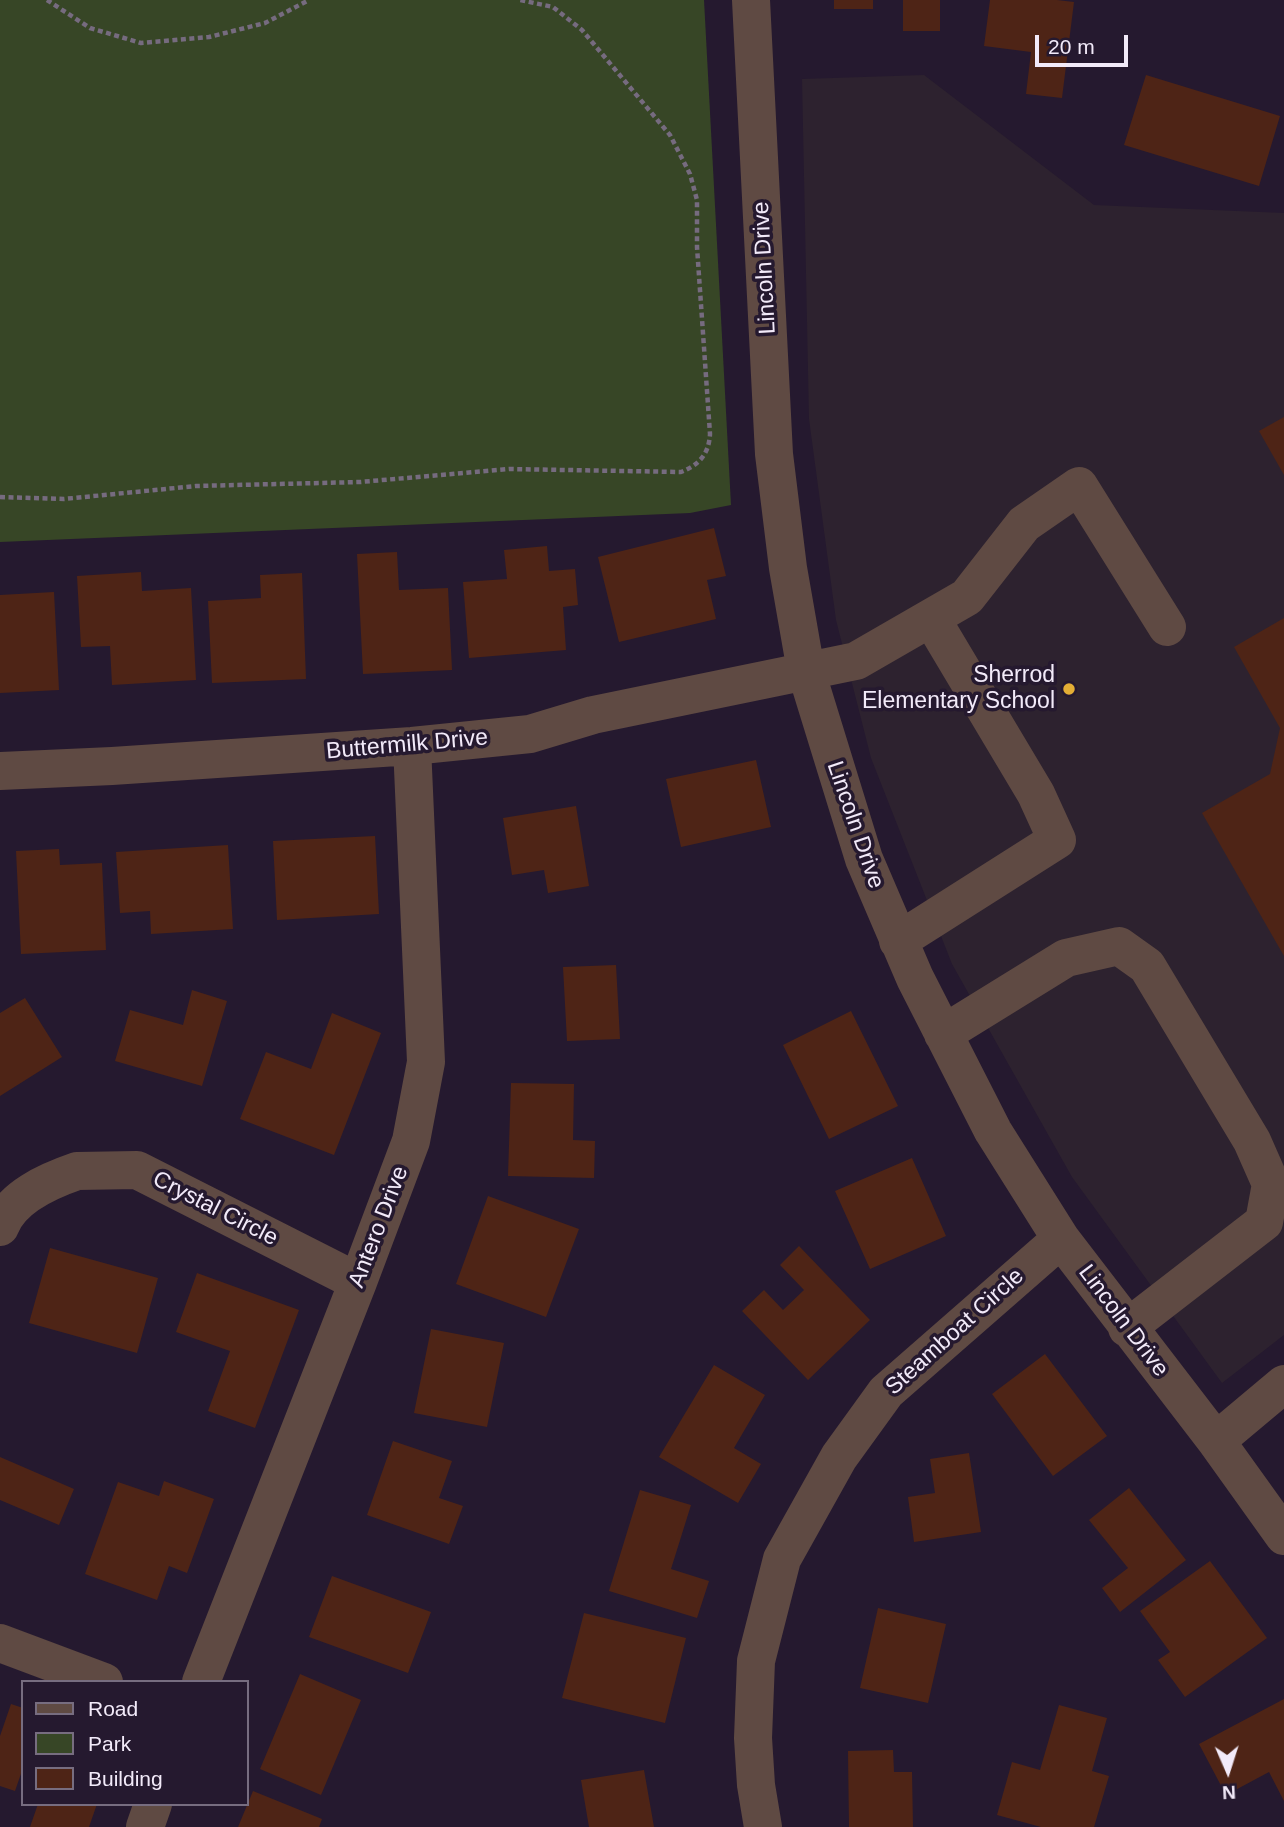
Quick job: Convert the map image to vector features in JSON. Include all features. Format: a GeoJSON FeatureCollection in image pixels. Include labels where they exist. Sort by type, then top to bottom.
{"type":"FeatureCollection","features":[{"type":"Feature","properties":{"kind":"street","name":"Lincoln Drive"},"geometry":{"type":"LineString","coordinates":[[751,0],[774,454],[788,568],[806,671],[864,859],[898,941],[993,1132],[1061,1240],[1216,1441],[1284,1536]]}},
{"type":"Feature","properties":{"kind":"street","name":"Buttermilk Drive"},"geometry":{"type":"LineString","coordinates":[[0,771],[412,746],[530,734],[593,715],[856,661],[967,597],[1024,524],[1079,486],[1167,627]]}},
{"type":"Feature","properties":{"kind":"street"},"geometry":{"type":"LineString","coordinates":[[898,941],[1057,840],[1036,794],[931,618]]}},
{"type":"Feature","properties":{"kind":"street","name":"Antero Drive"},"geometry":{"type":"LineString","coordinates":[[202,1680],[411,1142],[426,1062],[412,746]]}},
{"type":"Feature","properties":{"kind":"street"},"geometry":{"type":"LineString","coordinates":[[943,1034],[1066,958],[1119,946],[1147,966],[1252,1141],[1271,1184],[1264,1222],[1127,1328]]}},
{"type":"Feature","properties":{"kind":"street","name":"Crystal Circle"},"geometry":{"type":"LineString","coordinates":[[0,1227],[26,1194],[68,1174],[77,1171],[137,1170],[358,1282]]}},
{"type":"Feature","properties":{"kind":"street","name":"Steamboat Circle"},"geometry":{"type":"LineString","coordinates":[[763,1827],[752,1738],[756,1661],[782,1559],[839,1457],[886,1392],[1061,1240]]}},
{"type":"Feature","properties":{"kind":"street"},"geometry":{"type":"LineString","coordinates":[[1216,1441],[1284,1384]]}},
{"type":"Feature","properties":{"kind":"street"},"geometry":{"type":"LineString","coordinates":[[0,1643],[99,1680]]}},
{"type":"Feature","properties":{"kind":"street"},"geometry":{"type":"LineString","coordinates":[[145,1827],[152,1806]]}},
{"type":"Feature","properties":{"kind":"path"},"geometry":{"type":"LineString","coordinates":[[47,0],[90,28],[141,43],[209,37],[265,23],[309,0]]}},
{"type":"Feature","properties":{"kind":"path"},"geometry":{"type":"LineString","coordinates":[[0,496],[64,499],[196,486],[360,482],[509,469],[681,471],[702,460],[710,433],[697,247],[697,200],[690,174],[670,135],[582,30],[553,7],[520,0]]}},
{"type":"Feature","properties":{"kind":"shaded area","name":"Sherrod Elementary School"},"geometry":{"type":"Polygon","coordinates":[[[924,75],[1094,205],[1284,213],[1284,1335],[1222,1383],[1072,1177],[952,964],[871,758],[836,620],[809,419],[802,79],[924,75]]]}},
{"type":"Feature","properties":{"kind":"green space"},"geometry":{"type":"Polygon","coordinates":[[[0,0],[704,0],[731,505],[690,513],[0,542],[0,0]]]}},
{"type":"Feature","properties":{"kind":"building"},"geometry":{"type":"Polygon","coordinates":[[[834,0],[873,0],[873,9],[834,9],[834,0]]]}},
{"type":"Feature","properties":{"kind":"building"},"geometry":{"type":"Polygon","coordinates":[[[903,0],[940,0],[940,31],[903,31],[903,0]]]}},
{"type":"Feature","properties":{"kind":"building"},"geometry":{"type":"Polygon","coordinates":[[[990,0],[1074,2],[1062,98],[1026,94],[1031,52],[984,46],[990,0]]]}},
{"type":"Feature","properties":{"kind":"building"},"geometry":{"type":"Polygon","coordinates":[[[1146,75],[1280,116],[1259,186],[1124,145],[1146,75]]]}},
{"type":"Feature","properties":{"kind":"building"},"geometry":{"type":"Polygon","coordinates":[[[1284,417],[1284,475],[1259,431],[1284,417]]]}},
{"type":"Feature","properties":{"kind":"building"},"geometry":{"type":"Polygon","coordinates":[[[714,528],[726,576],[707,580],[716,619],[619,642],[598,557],[714,528]]]}},
{"type":"Feature","properties":{"kind":"building"},"geometry":{"type":"Polygon","coordinates":[[[547,546],[549,571],[575,569],[578,605],[563,607],[566,650],[469,658],[463,582],[507,579],[504,550],[547,546]]]}},
{"type":"Feature","properties":{"kind":"building"},"geometry":{"type":"Polygon","coordinates":[[[397,552],[399,590],[448,588],[452,670],[363,674],[357,554],[397,552]]]}},
{"type":"Feature","properties":{"kind":"building"},"geometry":{"type":"Polygon","coordinates":[[[141,572],[142,591],[191,588],[196,680],[112,685],[110,646],[81,647],[77,576],[141,572]]]}},
{"type":"Feature","properties":{"kind":"building"},"geometry":{"type":"Polygon","coordinates":[[[302,573],[306,679],[212,683],[208,601],[261,598],[260,575],[302,573]]]}},
{"type":"Feature","properties":{"kind":"building"},"geometry":{"type":"Polygon","coordinates":[[[54,592],[59,690],[0,693],[0,595],[54,592]]]}},
{"type":"Feature","properties":{"kind":"building"},"geometry":{"type":"Polygon","coordinates":[[[1284,618],[1284,956],[1202,813],[1270,774],[1280,728],[1234,647],[1284,618]]]}},
{"type":"Feature","properties":{"kind":"building"},"geometry":{"type":"Polygon","coordinates":[[[756,760],[771,827],[681,847],[666,779],[756,760]]]}},
{"type":"Feature","properties":{"kind":"building"},"geometry":{"type":"Polygon","coordinates":[[[576,806],[589,886],[548,893],[544,870],[512,875],[503,818],[576,806]]]}},
{"type":"Feature","properties":{"kind":"building"},"geometry":{"type":"Polygon","coordinates":[[[375,836],[379,914],[277,920],[273,841],[375,836]]]}},
{"type":"Feature","properties":{"kind":"building"},"geometry":{"type":"Polygon","coordinates":[[[228,845],[233,929],[151,934],[150,911],[120,913],[116,852],[228,845]]]}},
{"type":"Feature","properties":{"kind":"building"},"geometry":{"type":"Polygon","coordinates":[[[59,849],[60,865],[102,863],[106,950],[21,954],[16,851],[59,849]]]}},
{"type":"Feature","properties":{"kind":"building"},"geometry":{"type":"Polygon","coordinates":[[[616,965],[620,1039],[567,1041],[563,967],[616,965]]]}},
{"type":"Feature","properties":{"kind":"building"},"geometry":{"type":"Polygon","coordinates":[[[192,990],[227,1001],[202,1086],[115,1061],[130,1010],[183,1025],[192,990]]]}},
{"type":"Feature","properties":{"kind":"building"},"geometry":{"type":"Polygon","coordinates":[[[25,998],[62,1057],[0,1096],[0,1013],[25,998]]]}},
{"type":"Feature","properties":{"kind":"building"},"geometry":{"type":"Polygon","coordinates":[[[851,1011],[898,1106],[829,1139],[783,1045],[851,1011]]]}},
{"type":"Feature","properties":{"kind":"building"},"geometry":{"type":"Polygon","coordinates":[[[332,1013],[381,1033],[334,1155],[240,1119],[266,1052],[311,1069],[332,1013]]]}},
{"type":"Feature","properties":{"kind":"building"},"geometry":{"type":"Polygon","coordinates":[[[511,1083],[574,1084],[573,1140],[595,1141],[594,1178],[508,1176],[511,1083]]]}},
{"type":"Feature","properties":{"kind":"building"},"geometry":{"type":"Polygon","coordinates":[[[912,1158],[946,1236],[870,1269],[835,1191],[912,1158]]]}},
{"type":"Feature","properties":{"kind":"building"},"geometry":{"type":"Polygon","coordinates":[[[488,1196],[579,1229],[546,1317],[456,1284],[488,1196]]]}},
{"type":"Feature","properties":{"kind":"building"},"geometry":{"type":"Polygon","coordinates":[[[799,1246],[870,1320],[808,1380],[742,1311],[764,1290],[783,1310],[804,1290],[780,1265],[799,1246]]]}},
{"type":"Feature","properties":{"kind":"building"},"geometry":{"type":"Polygon","coordinates":[[[50,1248],[158,1278],[137,1353],[29,1323],[50,1248]]]}},
{"type":"Feature","properties":{"kind":"building"},"geometry":{"type":"Polygon","coordinates":[[[197,1273],[299,1310],[255,1428],[208,1411],[230,1351],[176,1332],[197,1273]]]}},
{"type":"Feature","properties":{"kind":"building"},"geometry":{"type":"Polygon","coordinates":[[[431,1329],[504,1343],[487,1427],[414,1413],[431,1329]]]}},
{"type":"Feature","properties":{"kind":"building"},"geometry":{"type":"Polygon","coordinates":[[[1045,1354],[1107,1436],[1053,1476],[992,1394],[1045,1354]]]}},
{"type":"Feature","properties":{"kind":"building"},"geometry":{"type":"Polygon","coordinates":[[[714,1365],[765,1395],[734,1448],[761,1464],[738,1503],[659,1457],[714,1365]]]}},
{"type":"Feature","properties":{"kind":"building"},"geometry":{"type":"Polygon","coordinates":[[[393,1441],[452,1461],[439,1498],[463,1506],[449,1544],[367,1515],[393,1441]]]}},
{"type":"Feature","properties":{"kind":"building"},"geometry":{"type":"Polygon","coordinates":[[[969,1453],[981,1532],[914,1542],[908,1497],[935,1493],[930,1459],[969,1453]]]}},
{"type":"Feature","properties":{"kind":"building"},"geometry":{"type":"Polygon","coordinates":[[[0,1457],[74,1489],[59,1525],[0,1500],[0,1457]]]}},
{"type":"Feature","properties":{"kind":"building"},"geometry":{"type":"Polygon","coordinates":[[[164,1481],[214,1499],[187,1573],[169,1566],[157,1600],[85,1574],[118,1482],[159,1496],[164,1481]]]}},
{"type":"Feature","properties":{"kind":"building"},"geometry":{"type":"Polygon","coordinates":[[[1129,1488],[1186,1560],[1120,1612],[1102,1588],[1128,1568],[1089,1520],[1129,1488]]]}},
{"type":"Feature","properties":{"kind":"building"},"geometry":{"type":"Polygon","coordinates":[[[640,1490],[691,1505],[671,1569],[709,1581],[697,1618],[609,1591],[640,1490]]]}},
{"type":"Feature","properties":{"kind":"building"},"geometry":{"type":"Polygon","coordinates":[[[1210,1561],[1267,1638],[1185,1697],[1158,1660],[1170,1652],[1140,1611],[1210,1561]]]}},
{"type":"Feature","properties":{"kind":"building"},"geometry":{"type":"Polygon","coordinates":[[[332,1576],[431,1612],[408,1673],[309,1637],[332,1576]]]}},
{"type":"Feature","properties":{"kind":"building"},"geometry":{"type":"Polygon","coordinates":[[[878,1608],[946,1624],[928,1703],[860,1688],[878,1608]]]}},
{"type":"Feature","properties":{"kind":"building"},"geometry":{"type":"Polygon","coordinates":[[[584,1613],[686,1638],[665,1723],[562,1698],[584,1613]]]}},
{"type":"Feature","properties":{"kind":"building"},"geometry":{"type":"Polygon","coordinates":[[[300,1674],[361,1700],[321,1795],[260,1769],[300,1674]]]}},
{"type":"Feature","properties":{"kind":"building"},"geometry":{"type":"Polygon","coordinates":[[[1284,1699],[1284,1801],[1269,1772],[1226,1795],[1199,1744],[1284,1699]]]}},
{"type":"Feature","properties":{"kind":"building"},"geometry":{"type":"Polygon","coordinates":[[[11,1704],[21,1707],[21,1774],[15,1791],[0,1786],[0,1736],[11,1704]]]}},
{"type":"Feature","properties":{"kind":"building"},"geometry":{"type":"Polygon","coordinates":[[[1059,1705],[1107,1718],[1092,1771],[1109,1776],[1094,1827],[1041,1827],[997,1815],[1012,1762],[1040,1770],[1059,1705]]]}},
{"type":"Feature","properties":{"kind":"building"},"geometry":{"type":"Polygon","coordinates":[[[893,1750],[894,1772],[912,1772],[913,1827],[849,1827],[848,1751],[893,1750]]]}},
{"type":"Feature","properties":{"kind":"building"},"geometry":{"type":"Polygon","coordinates":[[[644,1770],[654,1827],[589,1827],[581,1780],[644,1770]]]}},
{"type":"Feature","properties":{"kind":"building"},"geometry":{"type":"Polygon","coordinates":[[[253,1791],[322,1819],[319,1827],[238,1827],[253,1791]]]}},
{"type":"Feature","properties":{"kind":"building"},"geometry":{"type":"Polygon","coordinates":[[[37,1806],[96,1806],[89,1827],[30,1827],[37,1806]]]}},
{"type":"Feature","properties":{"kind":"place","name":"Sherrod Elementary School"},"geometry":{"type":"Point","coordinates":[1069,689]}}]}
